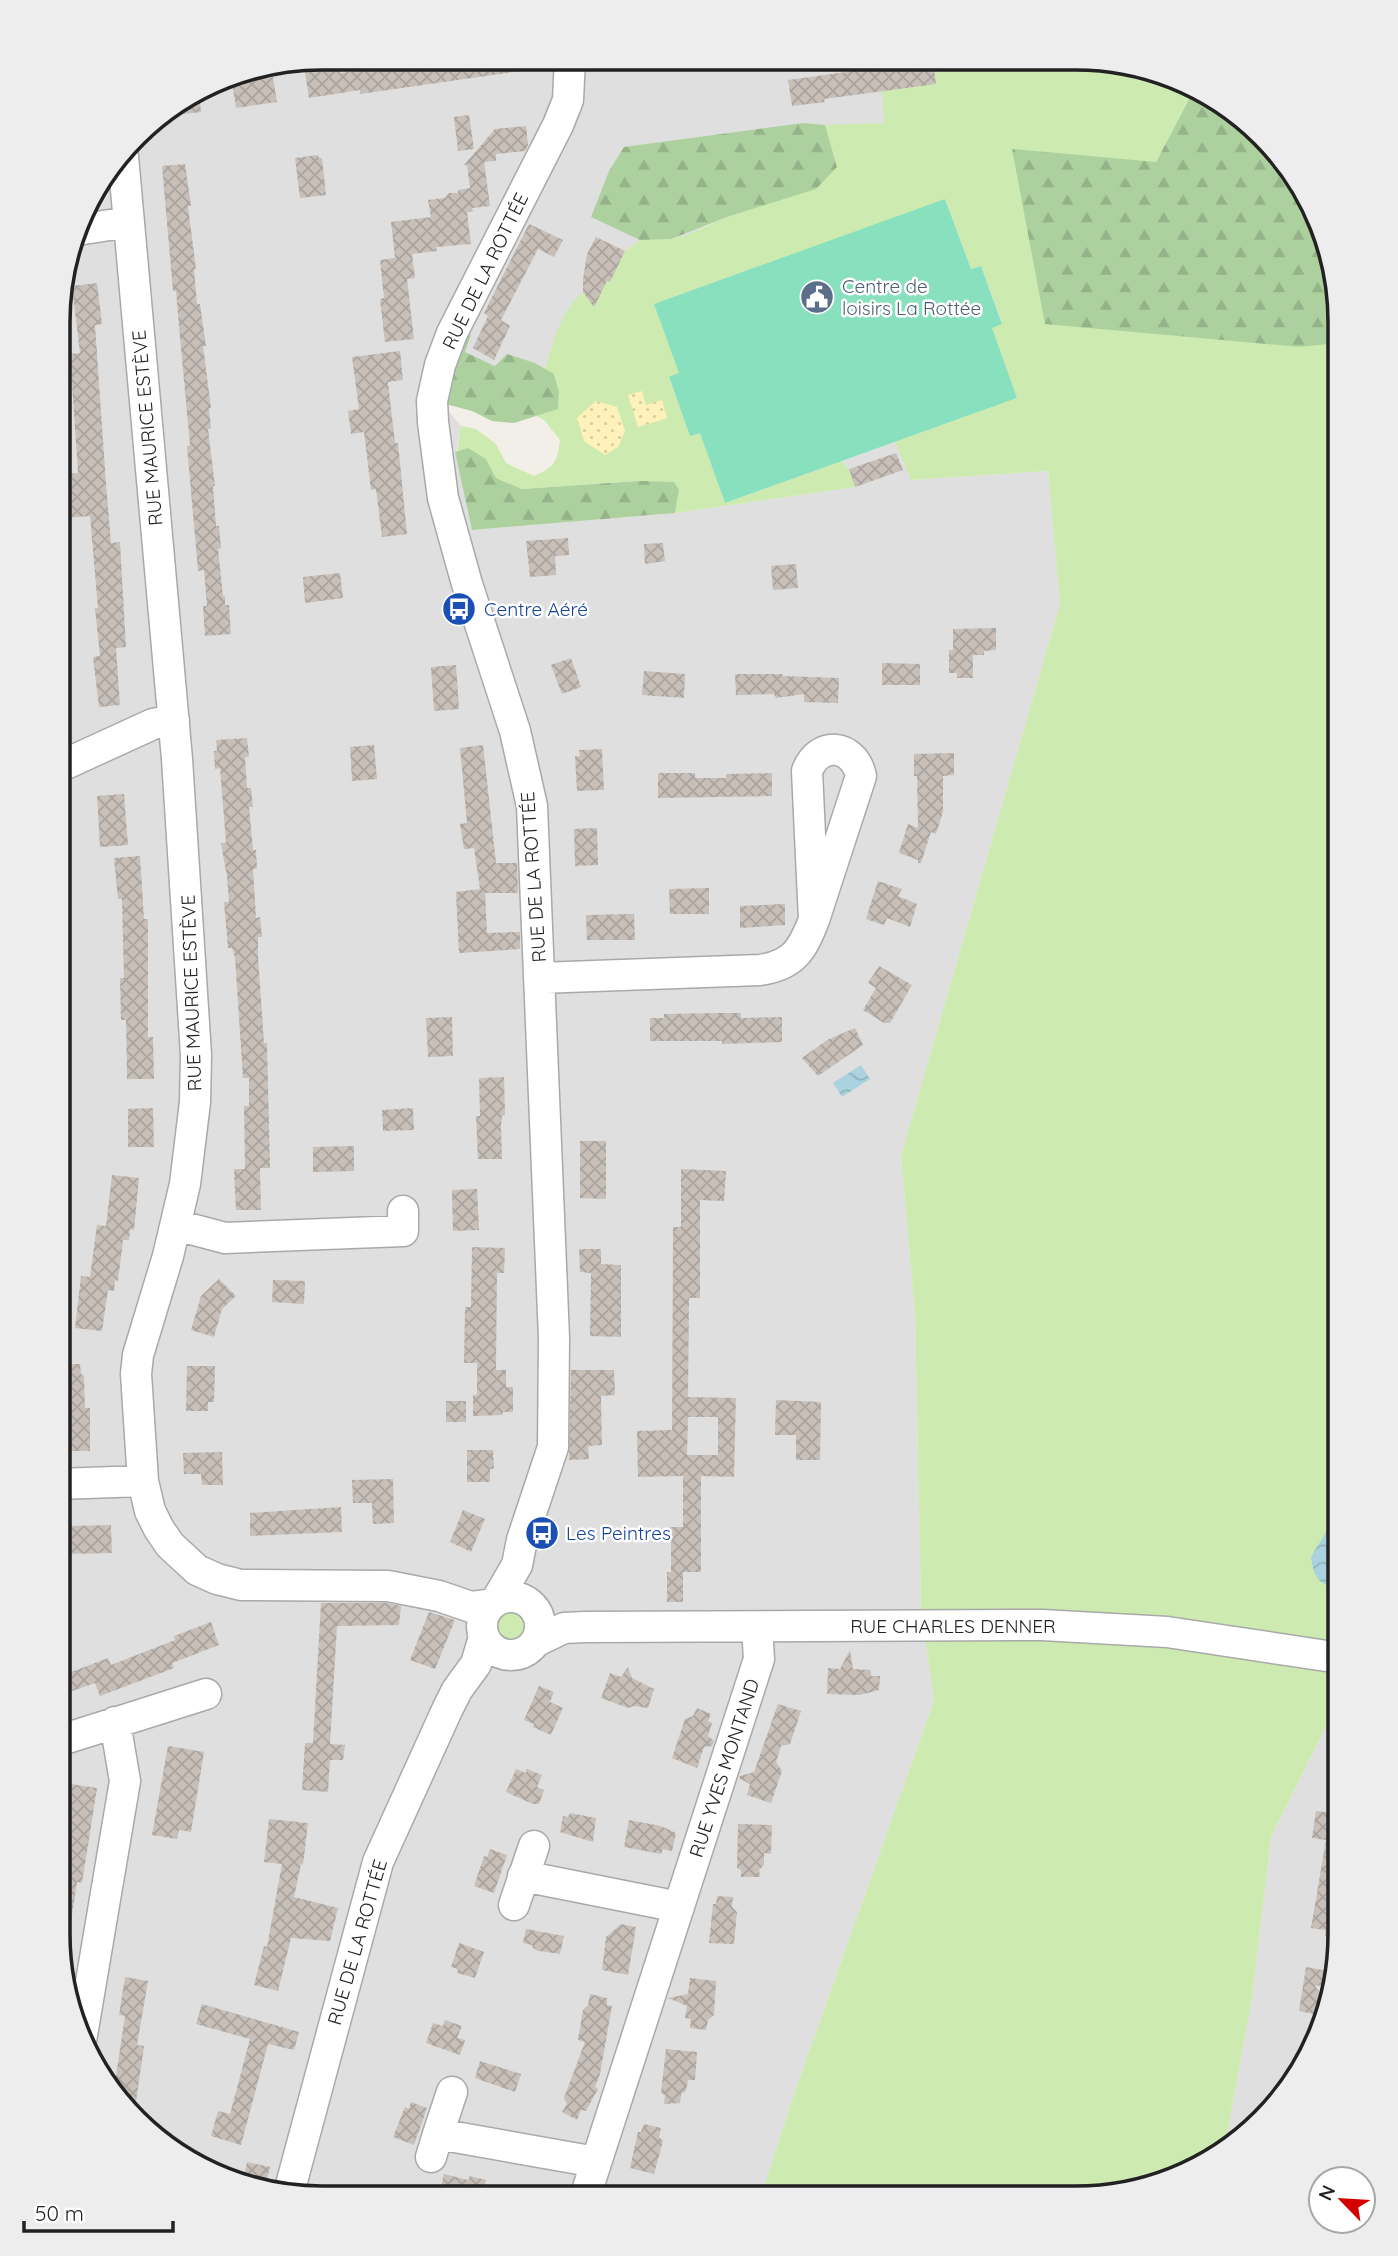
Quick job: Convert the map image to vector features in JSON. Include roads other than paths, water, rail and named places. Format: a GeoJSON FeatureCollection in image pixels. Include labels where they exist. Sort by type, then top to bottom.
{"type":"FeatureCollection","features":[{"type":"Feature","properties":{"kind":"street","name":"RUE DE LA ROTTÉE"},"geometry":{"type":"LineString","coordinates":[[291,2184],[378,1861],[517,1565],[522,1540],[553,1447],[554,1338],[532,806],[515,731],[467,584],[443,498],[432,401],[440,365],[452,334],[558,125],[568,100],[569,70]]}},
{"type":"Feature","properties":{"kind":"street","name":"RUE MAURICE ESTÈVE"},"geometry":{"type":"LineString","coordinates":[[123,167],[174,720],[196,1055],[195,1102],[188,1165],[176,1225],[138,1356],[136,1374],[142,1481],[150,1511],[170,1545],[197,1570],[217,1579],[241,1585],[388,1586],[439,1596],[486,1628],[512,1596],[534,1618]]}},
{"type":"Feature","properties":{"kind":"street"},"geometry":{"type":"LineString","coordinates":[[88,228],[128,222]]}},
{"type":"Feature","properties":{"kind":"street"},"geometry":{"type":"LineString","coordinates":[[70,762],[153,724],[174,720]]}},
{"type":"Feature","properties":{"kind":"street"},"geometry":{"type":"LineString","coordinates":[[539,978],[775,968],[787,963],[807,940],[814,920],[861,776],[855,760],[840,751],[828,750],[817,755],[807,771],[814,920]]}},
{"type":"Feature","properties":{"kind":"street"},"geometry":{"type":"LineString","coordinates":[[176,1225],[225,1238],[403,1231],[403,1211]]}},
{"type":"Feature","properties":{"kind":"street"},"geometry":{"type":"LineString","coordinates":[[70,1484],[142,1481]]}},
{"type":"Feature","properties":{"kind":"street"},"geometry":{"type":"LineString","coordinates":[[486,1628],[512,1655],[522,1653],[534,1618],[517,1565]]}},
{"type":"Feature","properties":{"kind":"street","name":"RUE CHARLES DENNER"},"geometry":{"type":"LineString","coordinates":[[534,1618],[564,1628],[757,1627],[788,1624],[1042,1625],[1167,1633],[1328,1656]]}},
{"type":"Feature","properties":{"kind":"street","name":"RUE YVES MONTAND"},"geometry":{"type":"LineString","coordinates":[[588,2186],[759,1659],[757,1627]]}},
{"type":"Feature","properties":{"kind":"street"},"geometry":{"type":"LineString","coordinates":[[70,1737],[206,1694]]}},
{"type":"Feature","properties":{"kind":"street"},"geometry":{"type":"LineString","coordinates":[[83,2014],[125,1781],[115,1721]]}},
{"type":"Feature","properties":{"kind":"street"},"geometry":{"type":"LineString","coordinates":[[514,1905],[534,1846]]}},
{"type":"Feature","properties":{"kind":"street"},"geometry":{"type":"LineString","coordinates":[[523,1876],[679,1907]]}},
{"type":"Feature","properties":{"kind":"street"},"geometry":{"type":"LineString","coordinates":[[452,2092],[435,2146],[596,2162]]}},
{"type":"Feature","properties":{"kind":"water"},"geometry":{"type":"Polygon","coordinates":[[[861,1065],[870,1079],[842,1097],[833,1083],[861,1065]]]}},
{"type":"Feature","properties":{"kind":"water"},"geometry":{"type":"Polygon","coordinates":[[[1328,1526],[1328,1585],[1318,1579],[1311,1557],[1328,1526]]]}},
{"type":"Feature","properties":{"kind":"place","name":"Centre de loisirs La Rottée"},"geometry":{"type":"Point","coordinates":[817,297]}},
{"type":"Feature","properties":{"kind":"place","name":"Centre Aéré"},"geometry":{"type":"Point","coordinates":[459,609]}},
{"type":"Feature","properties":{"kind":"place","name":"Les Peintres"},"geometry":{"type":"Point","coordinates":[542,1533]}}]}
